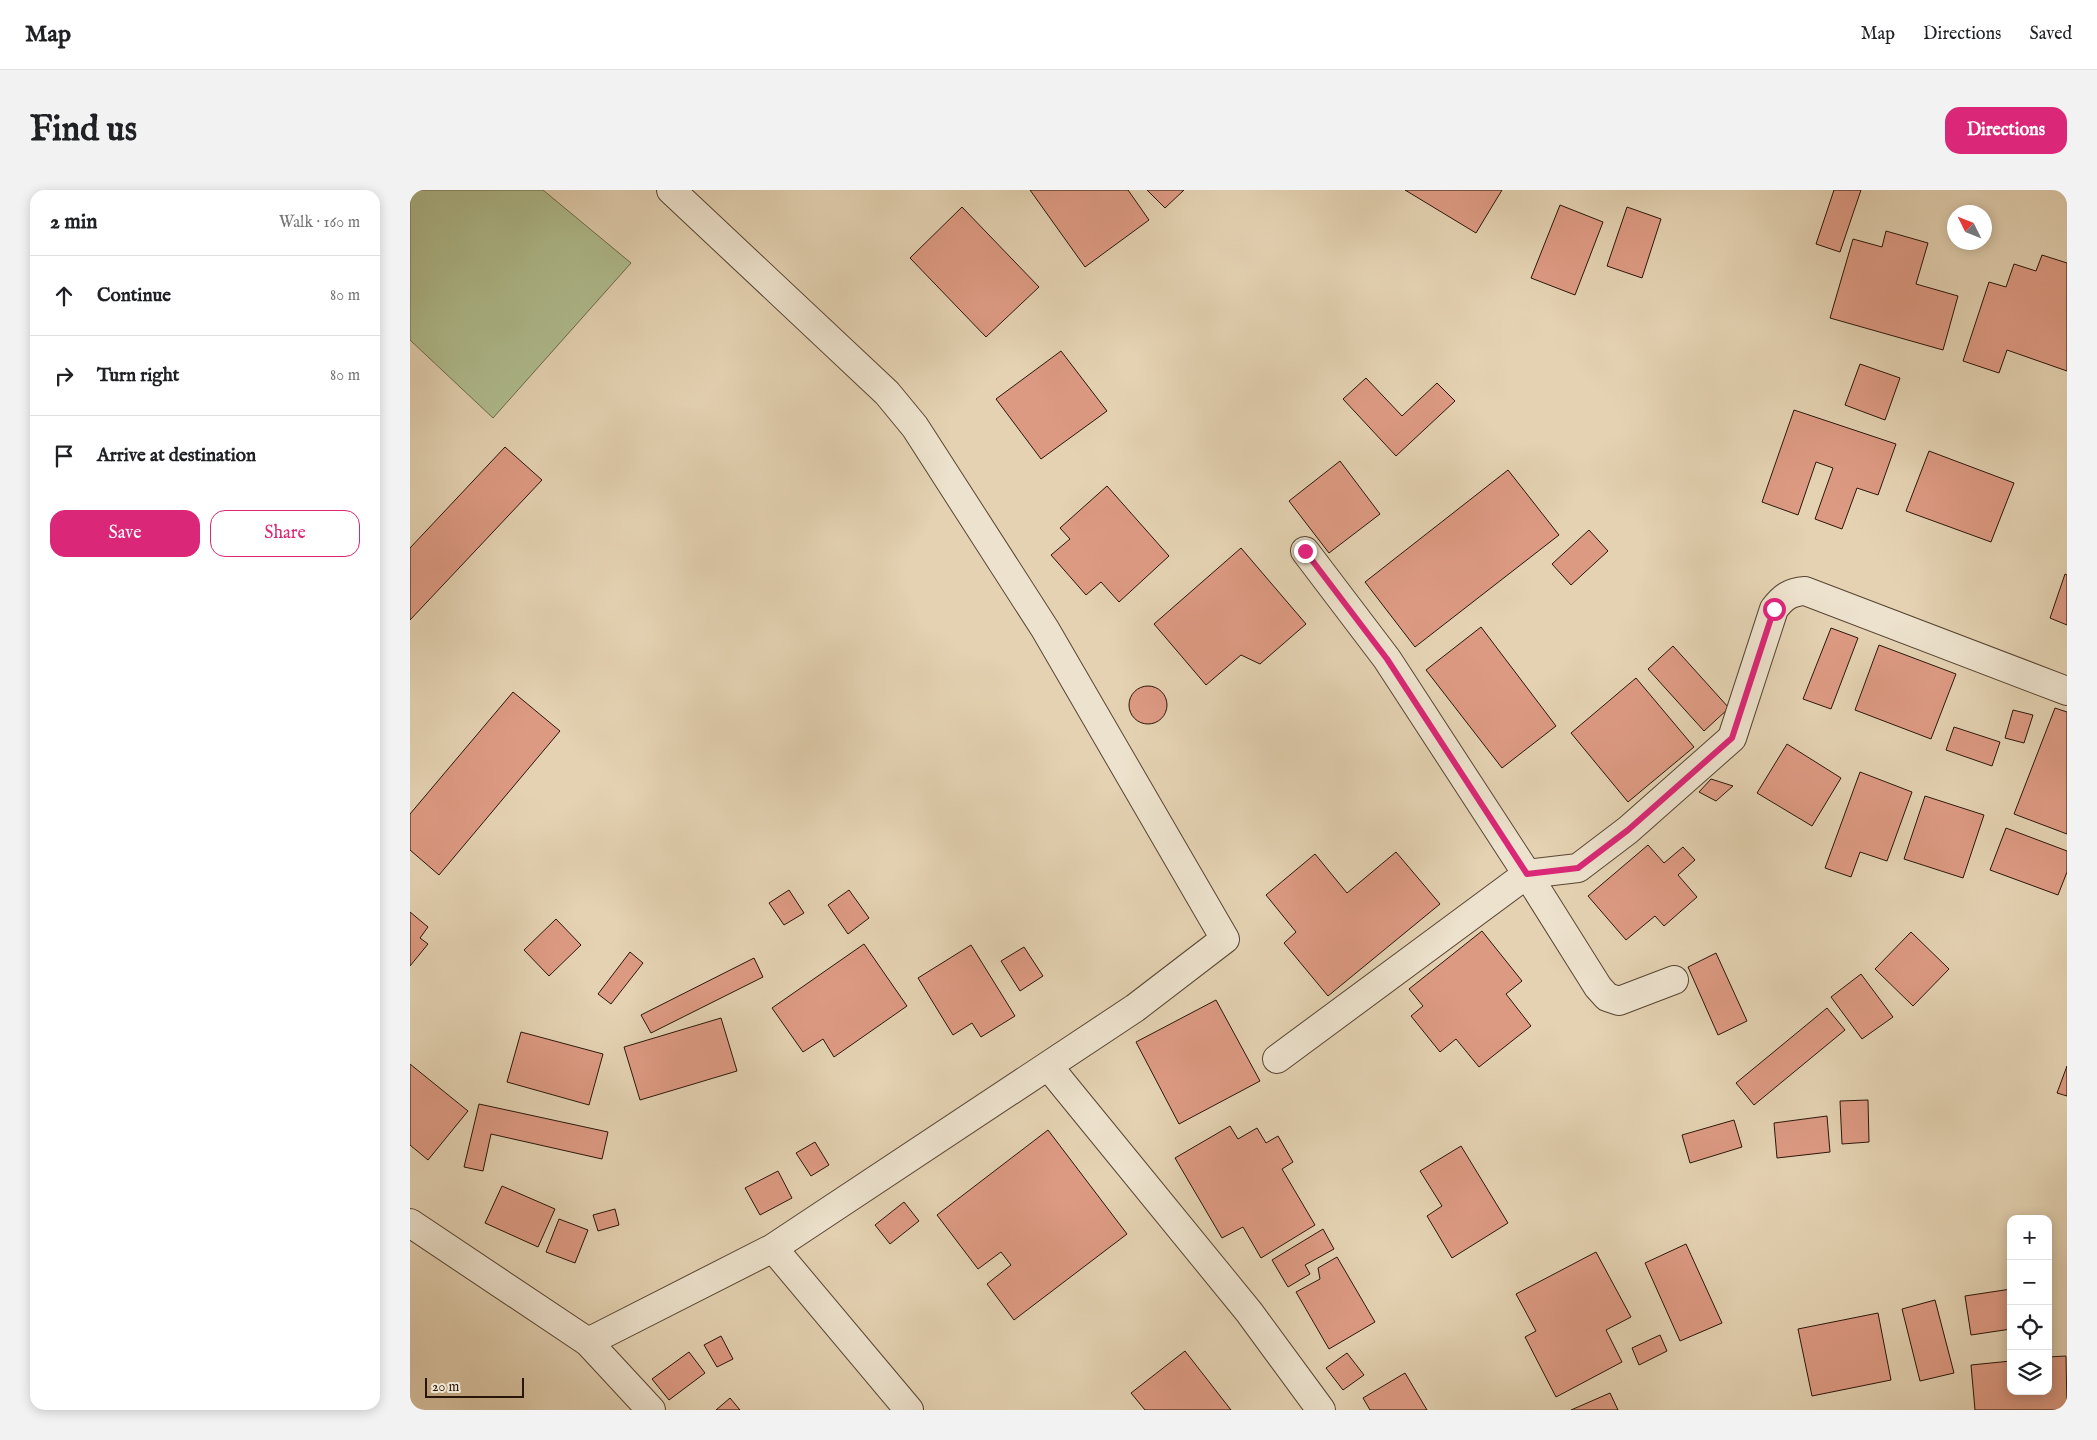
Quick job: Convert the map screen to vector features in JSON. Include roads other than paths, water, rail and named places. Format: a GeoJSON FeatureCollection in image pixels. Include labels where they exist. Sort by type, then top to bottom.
{"type":"FeatureCollection","features":[{"type":"Feature","properties":{"kind":"street"},"geometry":{"type":"LineString","coordinates":[[588,1342],[773,1248],[1135,1008],[1225,939],[1045,629],[915,426],[887,393],[670,190]]}},
{"type":"Feature","properties":{"kind":"street"},"geometry":{"type":"LineString","coordinates":[[1305,551],[1387,659],[1598,987],[1607,997],[1619,1000],[1674,980]]}},
{"type":"Feature","properties":{"kind":"street"},"geometry":{"type":"LineString","coordinates":[[1277,1059],[1527,874],[1578,868],[1628,830],[1732,738],[1774,609],[1782,598],[1794,592],[1805,591],[2067,691]]}},
{"type":"Feature","properties":{"kind":"street"},"geometry":{"type":"LineString","coordinates":[[1049,1066],[1249,1312],[1321,1410]]}},
{"type":"Feature","properties":{"kind":"street"},"geometry":{"type":"LineString","coordinates":[[410,1223],[588,1342],[650,1410]]}},
{"type":"Feature","properties":{"kind":"street"},"geometry":{"type":"LineString","coordinates":[[773,1248],[909,1410]]}}]}
